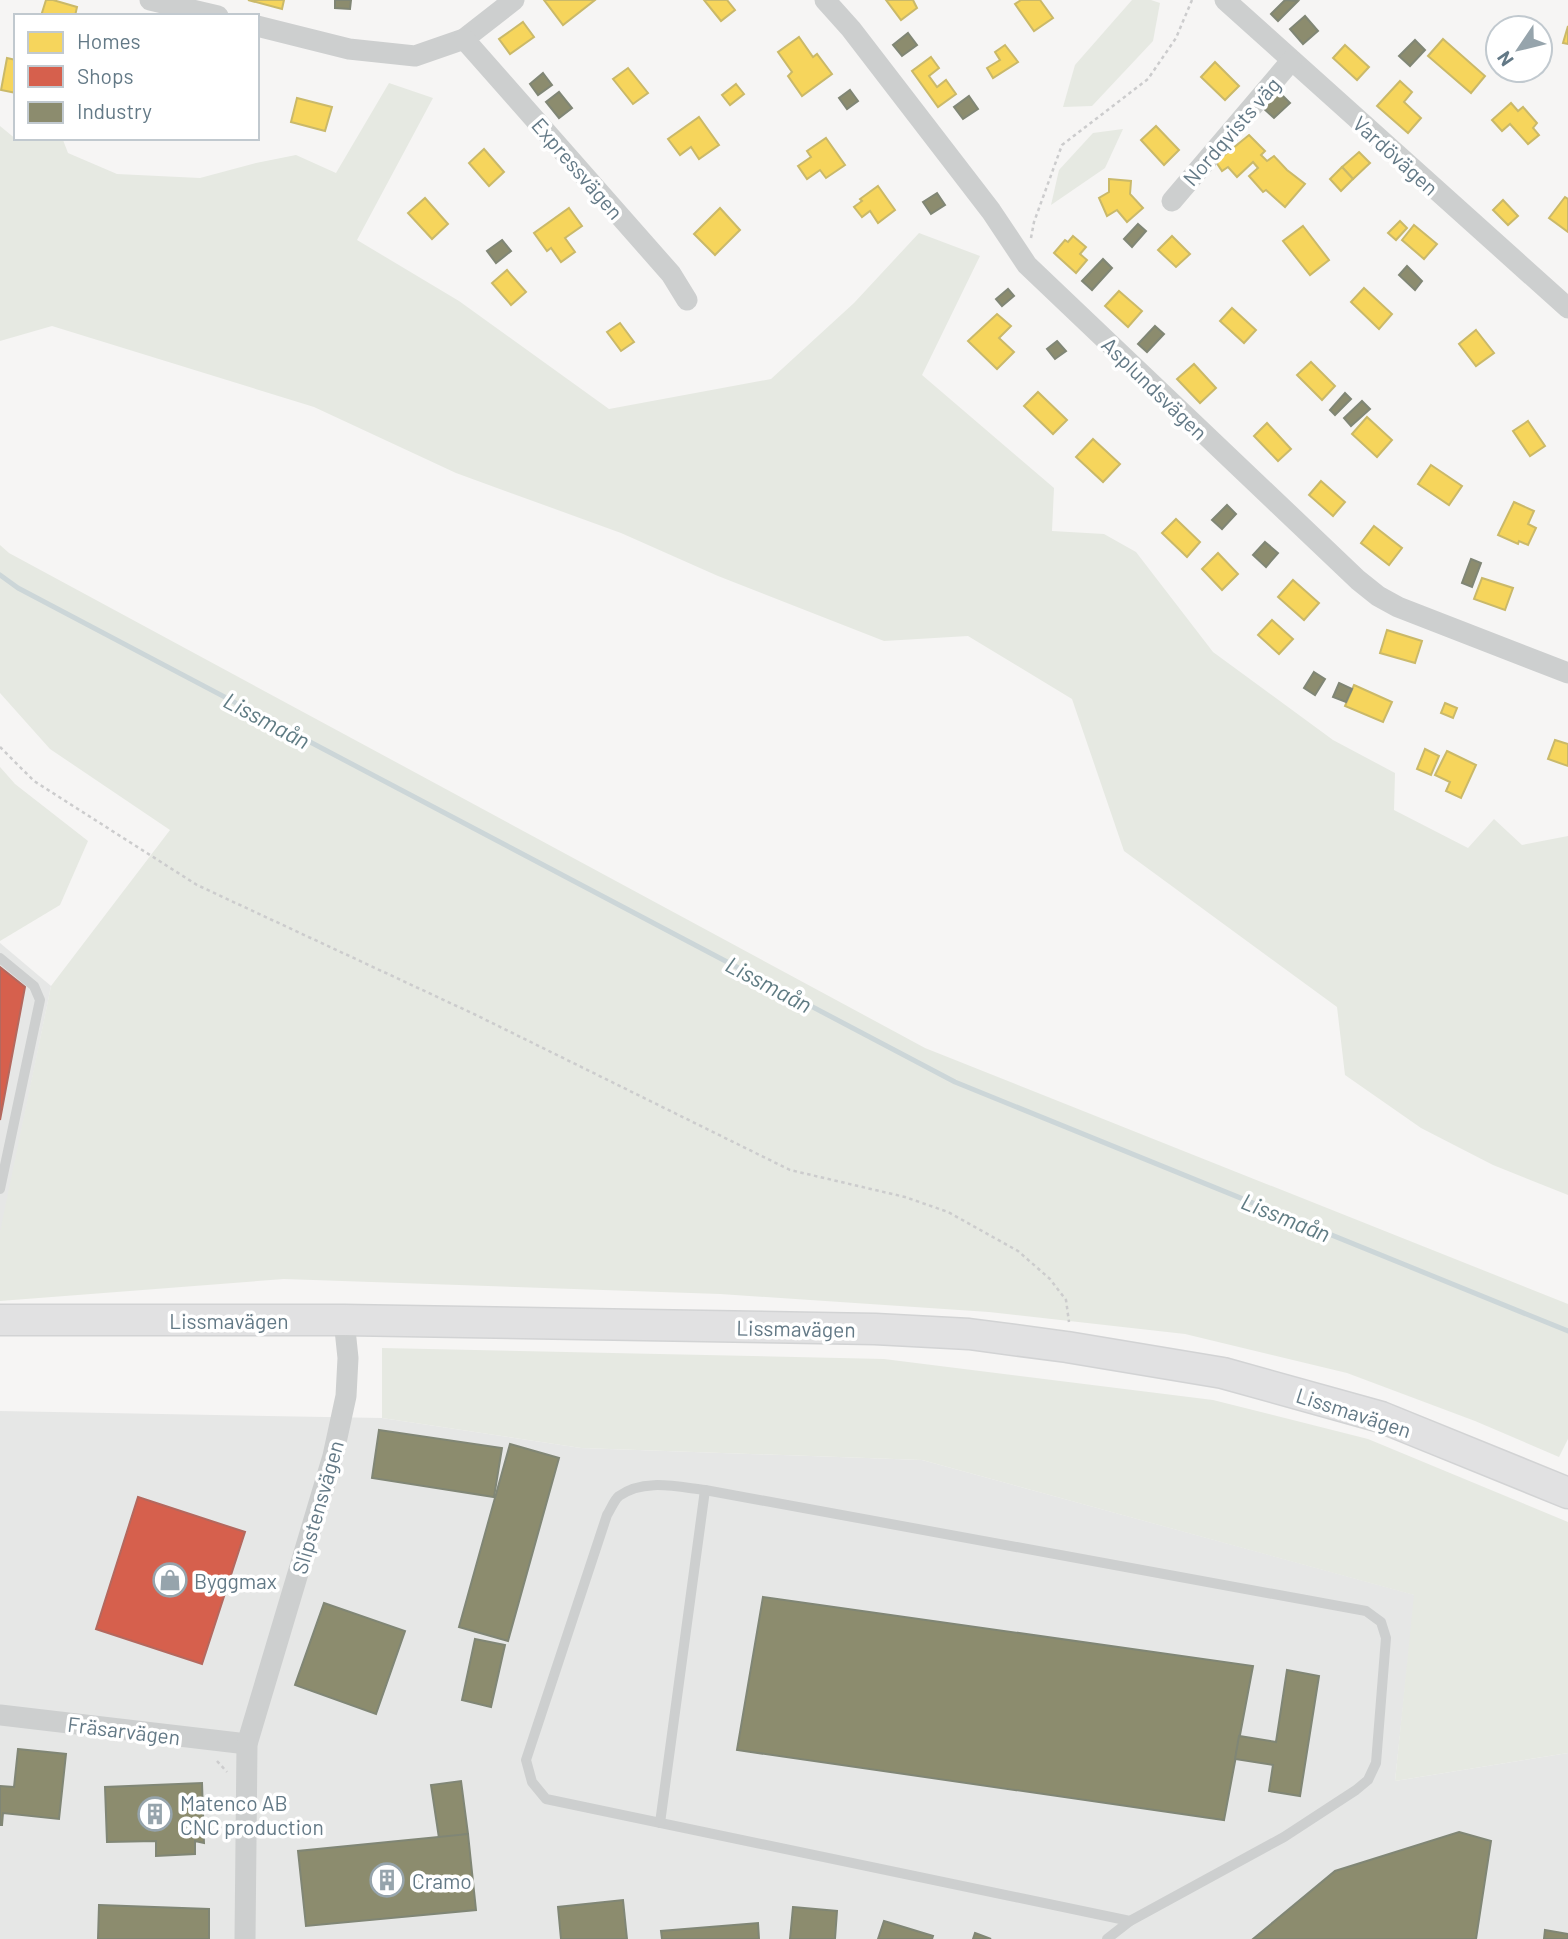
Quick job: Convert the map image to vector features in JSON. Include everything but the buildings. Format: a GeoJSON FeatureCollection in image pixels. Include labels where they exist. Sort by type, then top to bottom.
{"type":"FeatureCollection","features":[{"type":"Feature","properties":{"kind":"street"},"geometry":{"type":"LineString","coordinates":[[150,0],[210,14]]}},
{"type":"Feature","properties":{"kind":"street"},"geometry":{"type":"LineString","coordinates":[[259,26],[349,49],[415,57],[464,39],[514,0]]}},
{"type":"Feature","properties":{"kind":"street","name":"Asplundsvägen"},"geometry":{"type":"LineString","coordinates":[[825,0],[851,29],[991,211],[1027,265],[1348,571],[1378,596],[1398,607],[1568,673]]}},
{"type":"Feature","properties":{"kind":"street","name":"Vardövägen"},"geometry":{"type":"LineString","coordinates":[[1225,0],[1568,308]]}},
{"type":"Feature","properties":{"kind":"street","name":"Expressvägen"},"geometry":{"type":"LineString","coordinates":[[464,39],[671,274],[687,300]]}},
{"type":"Feature","properties":{"kind":"street","name":"Nordqvists väg"},"geometry":{"type":"LineString","coordinates":[[1172,201],[1291,61]]}},
{"type":"Feature","properties":{"kind":"street","name":"Lissmavägen"},"geometry":{"type":"LineString","coordinates":[[0,1320],[344,1320],[875,1329],[969,1334],[1223,1373],[1381,1417],[1568,1493]]}},
{"type":"Feature","properties":{"kind":"street","name":"Slipstensvägen"},"geometry":{"type":"LineString","coordinates":[[245,1939],[247,1744],[333,1456],[346,1396],[348,1357],[344,1320]]}},
{"type":"Feature","properties":{"kind":"street","name":"Fräsarvägen"},"geometry":{"type":"LineString","coordinates":[[0,1715],[247,1744]]}},
{"type":"Feature","properties":{"kind":"lane"},"geometry":{"type":"LineString","coordinates":[[0,958],[34,986],[40,1000],[0,1189]]}},
{"type":"Feature","properties":{"kind":"lane"},"geometry":{"type":"LineString","coordinates":[[1107,1939],[1130,1921],[1284,1837],[1368,1780],[1376,1763],[1386,1638],[1381,1622],[1366,1611],[705,1490],[657,1484],[633,1489],[617,1497],[607,1515],[526,1760],[532,1782],[546,1799],[1130,1921]]}},
{"type":"Feature","properties":{"kind":"lane"},"geometry":{"type":"LineString","coordinates":[[660,1823],[705,1490]]}},
{"type":"Feature","properties":{"kind":"path"},"geometry":{"type":"LineString","coordinates":[[1027,265],[1034,222],[1062,145],[1149,79],[1177,38],[1192,0]]}},
{"type":"Feature","properties":{"kind":"path"},"geometry":{"type":"LineString","coordinates":[[0,747],[34,781],[197,885],[476,1015],[790,1170],[905,1197],[948,1212],[1018,1251],[1050,1279],[1066,1300],[1069,1315],[1067,1347]]}},
{"type":"Feature","properties":{"kind":"path"},"geometry":{"type":"LineString","coordinates":[[216,1759],[228,1773]]}},
{"type":"Feature","properties":{"kind":"shaded area"},"geometry":{"type":"Polygon","coordinates":[[[1132,0],[1160,3],[1153,41],[1092,106],[1063,107],[1075,65],[1132,0]]]}},
{"type":"Feature","properties":{"kind":"shaded area"},"geometry":{"type":"Polygon","coordinates":[[[389,83],[433,98],[357,240],[459,301],[609,409],[771,379],[854,303],[919,233],[980,256],[922,375],[1054,488],[1052,531],[1104,534],[1136,552],[1213,652],[1333,740],[1395,773],[1394,810],[1468,848],[1494,819],[1522,845],[1568,836],[1568,1195],[1493,1165],[1421,1128],[1345,1075],[1337,1007],[1124,851],[1072,699],[968,636],[884,641],[718,576],[621,533],[456,473],[314,407],[52,326],[0,341],[0,126],[14,140],[63,140],[68,153],[117,174],[200,178],[296,155],[336,173],[389,83]]]}},
{"type":"Feature","properties":{"kind":"shaded area"},"geometry":{"type":"Polygon","coordinates":[[[1123,129],[1105,168],[1051,205],[1059,170],[1093,133],[1123,129]]]}},
{"type":"Feature","properties":{"kind":"shaded area"},"geometry":{"type":"Polygon","coordinates":[[[0,545],[9,553],[925,1048],[1568,1304],[1568,1439],[1559,1457],[1475,1421],[1347,1373],[1185,1334],[989,1312],[720,1294],[284,1279],[0,1301],[0,1232],[51,986],[170,830],[50,749],[0,693],[0,545]]]}},
{"type":"Feature","properties":{"kind":"shaded area"},"geometry":{"type":"Polygon","coordinates":[[[0,767],[15,784],[88,841],[60,905],[0,941],[0,767]]]}},
{"type":"Feature","properties":{"kind":"shaded area"},"geometry":{"type":"Polygon","coordinates":[[[0,943],[51,986],[1,1232],[0,1232],[0,943]]]}},
{"type":"Feature","properties":{"kind":"shaded area"},"geometry":{"type":"Polygon","coordinates":[[[382,1348],[884,1359],[1213,1400],[1368,1439],[1568,1522],[1568,1753],[1395,1781],[1414,1595],[922,1460],[581,1448],[382,1418],[382,1348]]]}},
{"type":"Feature","properties":{"kind":"shaded area"},"geometry":{"type":"Polygon","coordinates":[[[0,1411],[382,1418],[581,1448],[922,1460],[1415,1595],[1395,1781],[1568,1753],[1568,1939],[0,1939],[0,1411]]]}},
{"type":"Feature","properties":{"kind":"waterway","name":"Lissmaån"},"geometry":{"type":"LineString","coordinates":[[0,575],[18,588],[955,1082],[1568,1331]]}},
{"type":"Feature","properties":{"kind":"place","name":"Byggmax"},"geometry":{"type":"Point","coordinates":[170,1580]}},
{"type":"Feature","properties":{"kind":"place","name":"Matenco AB CNC production"},"geometry":{"type":"Point","coordinates":[155,1814]}},
{"type":"Feature","properties":{"kind":"place","name":"Cramo"},"geometry":{"type":"Point","coordinates":[387,1880]}}]}
